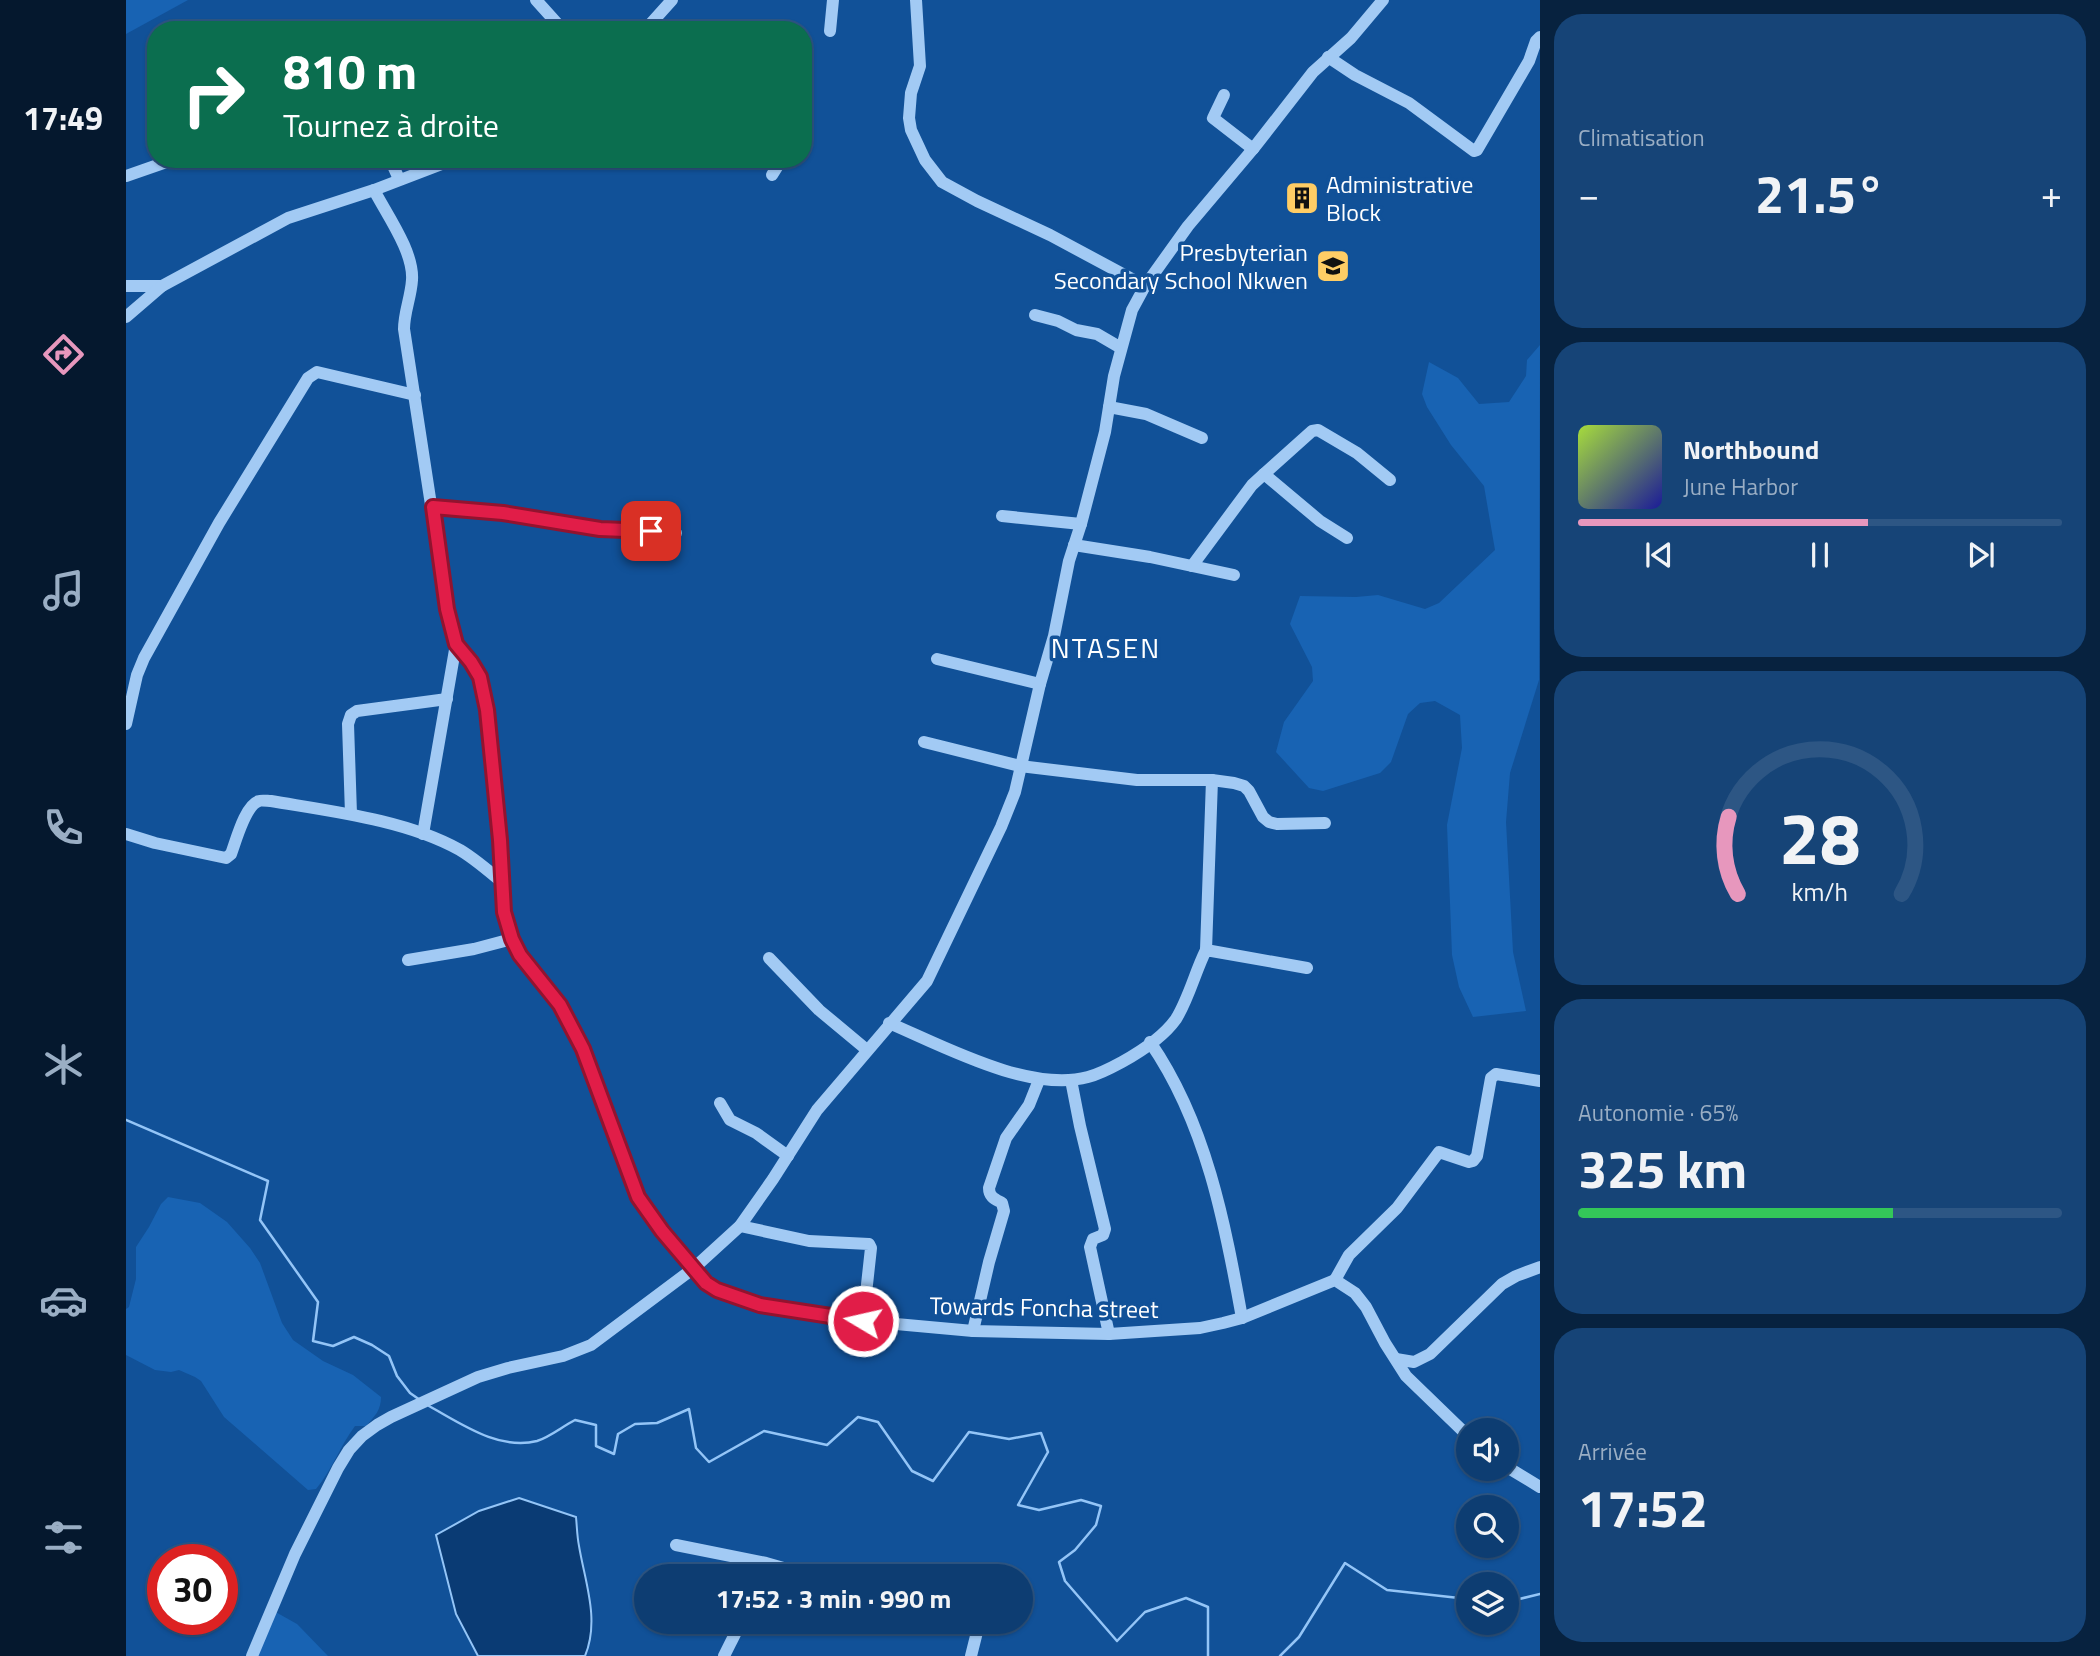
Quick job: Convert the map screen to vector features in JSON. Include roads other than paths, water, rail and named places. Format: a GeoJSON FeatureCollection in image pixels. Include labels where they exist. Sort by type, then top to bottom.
{"type":"FeatureCollection","features":[{"type":"Feature","properties":{"kind":"street"},"geometry":{"type":"LineString","coordinates":[[536,0],[555,21]]}},
{"type":"Feature","properties":{"kind":"street"},"geometry":{"type":"LineString","coordinates":[[653,21],[672,0]]}},
{"type":"Feature","properties":{"kind":"street"},"geometry":{"type":"LineString","coordinates":[[830,32],[833,0]]}},
{"type":"Feature","properties":{"kind":"street"},"geometry":{"type":"LineString","coordinates":[[916,0],[920,66],[911,93],[909,118],[911,131],[925,160],[942,182],[1145,286]]}},
{"type":"Feature","properties":{"kind":"street"},"geometry":{"type":"LineString","coordinates":[[252,1656],[295,1554],[338,1468],[362,1436],[377,1425],[478,1377],[578,1351],[608,1333],[694,1268],[740,1226],[817,1110],[919,992],[933,970],[1015,792],[1056,627],[1069,561],[1105,432],[1121,348],[1132,310],[1145,286],[1188,226],[1253,149],[1312,72],[1351,38],[1383,0]]}},
{"type":"Feature","properties":{"kind":"street"},"geometry":{"type":"LineString","coordinates":[[1328,57],[1355,75],[1409,103],[1474,151],[1530,61],[1536,41],[1540,37]]}},
{"type":"Feature","properties":{"kind":"street"},"geometry":{"type":"LineString","coordinates":[[1224,95],[1213,118],[1253,149]]}},
{"type":"Feature","properties":{"kind":"street"},"geometry":{"type":"LineString","coordinates":[[126,176],[149,168]]}},
{"type":"Feature","properties":{"kind":"street"},"geometry":{"type":"LineString","coordinates":[[394,168],[399,179]]}},
{"type":"Feature","properties":{"kind":"street"},"geometry":{"type":"LineString","coordinates":[[126,317],[162,286],[288,218],[374,190],[430,168]]}},
{"type":"Feature","properties":{"kind":"street"},"geometry":{"type":"LineString","coordinates":[[772,175],[776,168]]}},
{"type":"Feature","properties":{"kind":"street","name":"Towards Foncha street"},"geometry":{"type":"LineString","coordinates":[[374,190],[411,265],[412,282],[405,309],[404,329],[447,609],[456,644],[480,677],[484,693],[490,727],[504,912],[512,939],[520,955],[547,986],[572,1026],[587,1059],[638,1197],[662,1231],[706,1283],[717,1290],[760,1305],[863,1321],[973,1331],[1109,1334],[1200,1328],[1242,1318],[1335,1279]]}},
{"type":"Feature","properties":{"kind":"street"},"geometry":{"type":"LineString","coordinates":[[126,286],[162,286]]}},
{"type":"Feature","properties":{"kind":"street"},"geometry":{"type":"LineString","coordinates":[[1035,316],[1097,334],[1121,348]]}},
{"type":"Feature","properties":{"kind":"street"},"geometry":{"type":"LineString","coordinates":[[126,724],[137,675],[144,658],[219,523],[308,378],[317,372],[415,395]]}},
{"type":"Feature","properties":{"kind":"street"},"geometry":{"type":"LineString","coordinates":[[1109,407],[1146,414],[1202,438]]}},
{"type":"Feature","properties":{"kind":"street"},"geometry":{"type":"LineString","coordinates":[[1192,566],[1252,485],[1312,431],[1318,430],[1357,453],[1390,480]]}},
{"type":"Feature","properties":{"kind":"street"},"geometry":{"type":"LineString","coordinates":[[1264,474],[1320,521],[1347,538]]}},
{"type":"Feature","properties":{"kind":"street"},"geometry":{"type":"LineString","coordinates":[[433,507],[503,513],[600,529],[676,533]]}},
{"type":"Feature","properties":{"kind":"street"},"geometry":{"type":"LineString","coordinates":[[1002,516],[1081,524]]}},
{"type":"Feature","properties":{"kind":"street"},"geometry":{"type":"LineString","coordinates":[[1074,545],[1234,575]]}},
{"type":"Feature","properties":{"kind":"street"},"geometry":{"type":"LineString","coordinates":[[423,834],[456,644]]}},
{"type":"Feature","properties":{"kind":"street"},"geometry":{"type":"LineString","coordinates":[[937,659],[1041,684]]}},
{"type":"Feature","properties":{"kind":"street"},"geometry":{"type":"LineString","coordinates":[[351,814],[348,724],[351,715],[357,711],[447,699]]}},
{"type":"Feature","properties":{"kind":"street"},"geometry":{"type":"LineString","coordinates":[[924,742],[1020,766],[1137,780],[1212,780],[1244,786],[1269,822],[1325,823]]}},
{"type":"Feature","properties":{"kind":"street"},"geometry":{"type":"LineString","coordinates":[[890,1023],[962,1055],[1039,1080],[1086,1078],[1133,1056],[1174,1021],[1206,950],[1212,780]]}},
{"type":"Feature","properties":{"kind":"street"},"geometry":{"type":"LineString","coordinates":[[126,834],[226,858],[231,854],[247,813],[252,805],[260,801],[351,814],[423,834],[461,851],[503,883]]}},
{"type":"Feature","properties":{"kind":"street"},"geometry":{"type":"LineString","coordinates":[[408,960],[474,949],[512,939]]}},
{"type":"Feature","properties":{"kind":"street"},"geometry":{"type":"LineString","coordinates":[[1206,950],[1307,968]]}},
{"type":"Feature","properties":{"kind":"street"},"geometry":{"type":"LineString","coordinates":[[769,958],[813,1004],[867,1050]]}},
{"type":"Feature","properties":{"kind":"street"},"geometry":{"type":"LineString","coordinates":[[1150,1042],[1169,1069],[1210,1170],[1230,1250],[1242,1318]]}},
{"type":"Feature","properties":{"kind":"street"},"geometry":{"type":"LineString","coordinates":[[1456,1425],[1406,1376],[1366,1307],[1355,1293],[1335,1279],[1349,1255],[1397,1208],[1439,1152],[1469,1162],[1477,1156],[1492,1078],[1496,1074],[1540,1081]]}},
{"type":"Feature","properties":{"kind":"street"},"geometry":{"type":"LineString","coordinates":[[973,1331],[1004,1211],[1004,1206],[989,1194],[989,1188],[1006,1138],[1030,1105],[1039,1080]]}},
{"type":"Feature","properties":{"kind":"street"},"geometry":{"type":"LineString","coordinates":[[1072,1080],[1080,1126],[1105,1229],[1103,1235],[1093,1238],[1090,1247],[1109,1334]]}},
{"type":"Feature","properties":{"kind":"street"},"geometry":{"type":"LineString","coordinates":[[720,1103],[730,1120],[756,1133],[788,1156]]}},
{"type":"Feature","properties":{"kind":"street"},"geometry":{"type":"LineString","coordinates":[[740,1226],[809,1241],[869,1244],[871,1248],[863,1321]]}},
{"type":"Feature","properties":{"kind":"street"},"geometry":{"type":"LineString","coordinates":[[1396,1359],[1414,1362],[1430,1354],[1502,1284],[1540,1267]]}},
{"type":"Feature","properties":{"kind":"street"},"geometry":{"type":"LineString","coordinates":[[1519,1474],[1540,1487]]}},
{"type":"Feature","properties":{"kind":"street"},"geometry":{"type":"LineString","coordinates":[[676,1545],[770,1564]]}},
{"type":"Feature","properties":{"kind":"street"},"geometry":{"type":"LineString","coordinates":[[724,1656],[735,1634]]}},
{"type":"Feature","properties":{"kind":"street"},"geometry":{"type":"LineString","coordinates":[[971,1656],[976,1634]]}},
{"type":"Feature","properties":{"kind":"waterway"},"geometry":{"type":"LineString","coordinates":[[126,1120],[268,1181],[260,1220],[318,1302],[313,1341],[333,1346],[354,1337],[372,1345],[389,1356],[397,1376],[410,1393],[420,1400]]}},
{"type":"Feature","properties":{"kind":"waterway"},"geometry":{"type":"LineString","coordinates":[[429,1406],[480,1434],[508,1442],[537,1441],[575,1420],[596,1425],[596,1446],[614,1454],[618,1434],[635,1424],[657,1423],[689,1409],[696,1448],[709,1462],[764,1431],[827,1445],[858,1417],[878,1422],[912,1471],[933,1481],[969,1432],[1009,1439],[1041,1433],[1048,1452],[1018,1505],[1039,1510],[1081,1500],[1101,1506],[1096,1525],[1075,1550],[1059,1562],[1065,1581],[1117,1641],[1145,1612],[1186,1598],[1208,1607],[1208,1656]]}},
{"type":"Feature","properties":{"kind":"waterway"},"geometry":{"type":"LineString","coordinates":[[1280,1656],[1299,1637],[1345,1563],[1387,1590],[1456,1598]]}},
{"type":"Feature","properties":{"kind":"waterway"},"geometry":{"type":"LineString","coordinates":[[1519,1599],[1540,1594]]}},
{"type":"Feature","properties":{"kind":"place","name":"Administrative Block"},"geometry":{"type":"Point","coordinates":[1302,198]}},
{"type":"Feature","properties":{"kind":"place","name":"Presbyterian Secondary School Nkwen"},"geometry":{"type":"Point","coordinates":[1333,266]}},
{"type":"Feature","properties":{"kind":"district","name":"NTASEN"},"geometry":{"type":"Point","coordinates":[1106,647]}}]}
